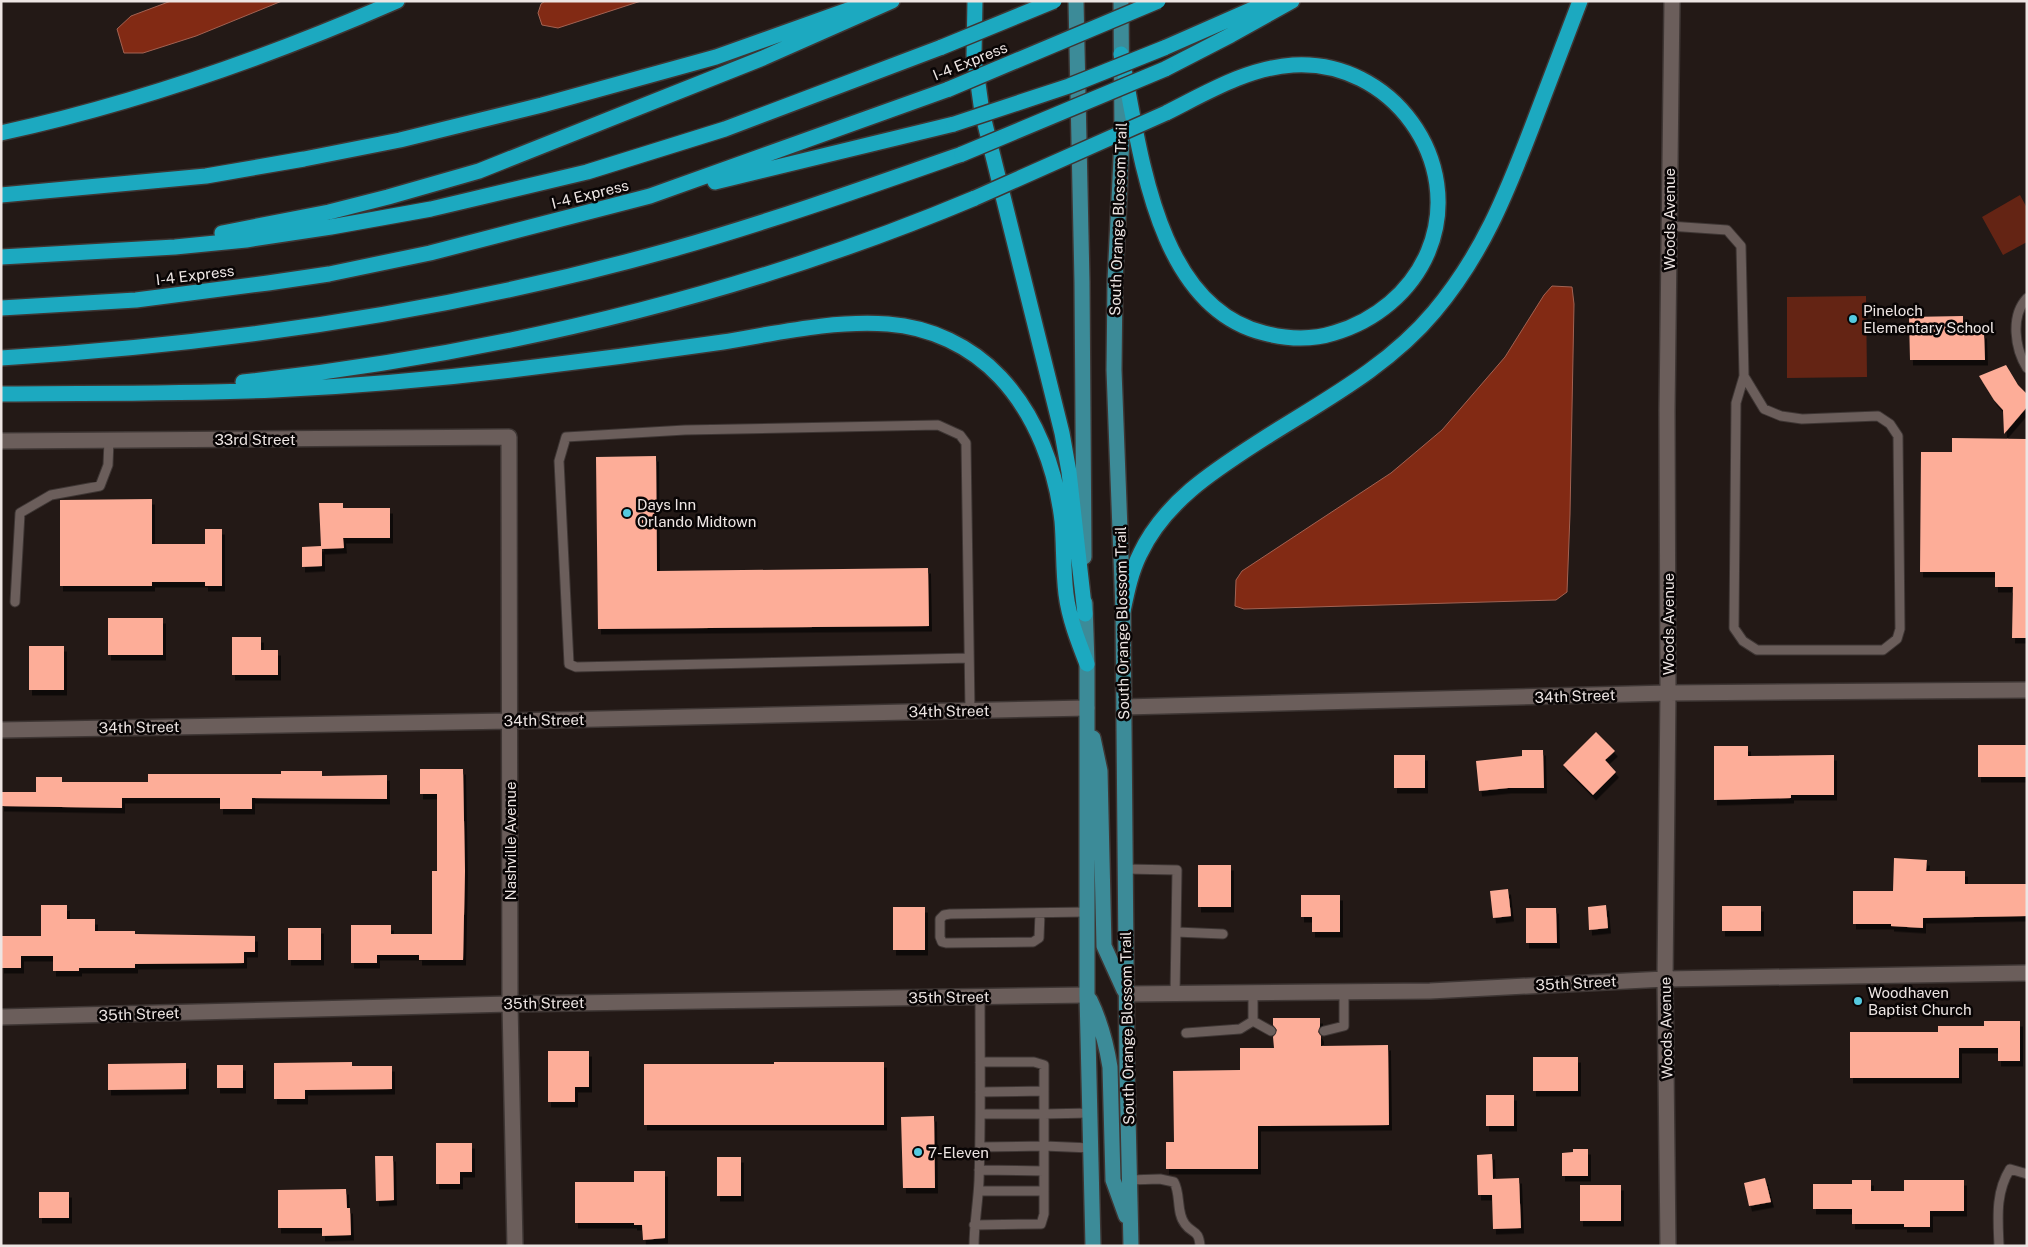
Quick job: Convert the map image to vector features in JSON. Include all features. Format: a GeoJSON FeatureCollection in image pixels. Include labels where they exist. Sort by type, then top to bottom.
{"type":"FeatureCollection","features":[{"type":"Feature","properties":{"kind":"highway"},"geometry":{"type":"LineString","coordinates":[[1,134],[90,113],[181,85],[280,50],[397,1]]}},
{"type":"Feature","properties":{"kind":"highway"},"geometry":{"type":"LineString","coordinates":[[1,195],[206,176],[400,140],[542,106],[716,57],[873,1]]}},
{"type":"Feature","properties":{"kind":"highway"},"geometry":{"type":"LineString","coordinates":[[102,251],[172,242],[329,212],[479,171],[763,58],[892,1]]}},
{"type":"Feature","properties":{"kind":"highway"},"geometry":{"type":"LineString","coordinates":[[975,1],[974,55],[982,112],[1062,433],[1069,472],[1085,614]]}},
{"type":"Feature","properties":{"kind":"highway","name":"I-4 Express"},"geometry":{"type":"LineString","coordinates":[[2,257],[175,247],[246,240],[431,209],[528,187],[587,172],[725,130],[942,47],[1054,1]]}},
{"type":"Feature","properties":{"kind":"highway","name":"I-4 Express"},"geometry":{"type":"LineString","coordinates":[[3,308],[136,300],[329,274],[430,252],[650,196],[949,89],[1158,1]]}},
{"type":"Feature","properties":{"kind":"highway"},"geometry":{"type":"LineString","coordinates":[[650,196],[954,124],[1069,86],[1164,48],[1271,1]]}},
{"type":"Feature","properties":{"kind":"highway"},"geometry":{"type":"LineString","coordinates":[[1,358],[103,351],[284,330],[383,314],[523,286],[716,236],[841,197],[962,154],[1165,69],[1292,1]]}},
{"type":"Feature","properties":{"kind":"highway"},"geometry":{"type":"LineString","coordinates":[[1123,611],[1130,580],[1140,554],[1159,524],[1186,493],[1204,478],[1241,453],[1359,379],[1385,360],[1414,334],[1435,311],[1467,267],[1486,236],[1503,202],[1580,1]]}},
{"type":"Feature","properties":{"kind":"highway"},"geometry":{"type":"LineString","coordinates":[[145,393],[281,378],[457,351],[590,323],[690,297],[773,272],[891,232],[975,198],[1166,113],[1245,75],[1292,65],[1330,68],[1348,73],[1373,85],[1394,100],[1411,119],[1424,142],[1433,168],[1437,196],[1436,217],[1430,245],[1419,268],[1399,294],[1378,313],[1358,324],[1329,335],[1298,338],[1267,334],[1241,326],[1217,310],[1189,280],[1162,228],[1145,170],[1121,54]]}},
{"type":"Feature","properties":{"kind":"highway"},"geometry":{"type":"LineString","coordinates":[[1,394],[275,390],[515,370],[686,348],[842,324],[886,324],[921,329],[951,341],[990,367],[1017,397],[1034,425],[1050,466],[1058,495],[1064,544],[1066,594],[1073,626],[1087,664]]}},
{"type":"Feature","properties":{"kind":"main road"},"geometry":{"type":"LineString","coordinates":[[1076,1],[1087,664],[1087,994],[1093,1246]]}},
{"type":"Feature","properties":{"kind":"main road","name":"South Orange Blossom Trail"},"geometry":{"type":"LineString","coordinates":[[1121,1],[1122,138],[1115,281],[1114,370],[1123,611],[1126,994],[1131,1246]]}},
{"type":"Feature","properties":{"kind":"main road"},"geometry":{"type":"LineString","coordinates":[[1087,708],[1100,771],[1104,946],[1126,994]]}},
{"type":"Feature","properties":{"kind":"main road"},"geometry":{"type":"LineString","coordinates":[[1087,994],[1100,1022],[1108,1053],[1113,1180],[1131,1229]]}},
{"type":"Feature","properties":{"kind":"street","name":"Woods Avenue"},"geometry":{"type":"LineString","coordinates":[[1668,1246],[1665,979],[1668,693],[1667,410],[1672,1]]}},
{"type":"Feature","properties":{"kind":"street","name":"33rd Street"},"geometry":{"type":"LineString","coordinates":[[1,442],[509,437]]}},
{"type":"Feature","properties":{"kind":"street","name":"Nashville Avenue"},"geometry":{"type":"LineString","coordinates":[[509,437],[510,1004],[515,1246]]}},
{"type":"Feature","properties":{"kind":"street","name":"34th Street"},"geometry":{"type":"LineString","coordinates":[[1124,707],[1668,693],[2027,690]]}},
{"type":"Feature","properties":{"kind":"street","name":"34th Street"},"geometry":{"type":"LineString","coordinates":[[1,729],[510,721],[1087,708]]}},
{"type":"Feature","properties":{"kind":"street","name":"35th Street"},"geometry":{"type":"LineString","coordinates":[[1126,994],[1430,991],[1665,979],[2027,973]]}},
{"type":"Feature","properties":{"kind":"street","name":"35th Street"},"geometry":{"type":"LineString","coordinates":[[1,1018],[510,1004],[1087,994]]}},
{"type":"Feature","properties":{"kind":"lane"},"geometry":{"type":"LineString","coordinates":[[1669,226],[1727,230],[1741,246],[1744,376],[1736,403],[1734,628],[1743,641],[1757,650],[1883,650],[1897,640],[1900,629],[1898,436],[1890,424],[1878,416],[1802,418],[1781,416],[1764,409],[1744,376]]}},
{"type":"Feature","properties":{"kind":"lane"},"geometry":{"type":"LineString","coordinates":[[2027,298],[2018,314],[2016,336],[2019,353],[2027,368]]}},
{"type":"Feature","properties":{"kind":"lane"},"geometry":{"type":"LineString","coordinates":[[970,658],[576,667],[569,664],[559,461],[566,436],[685,430],[938,424],[960,435],[966,444],[970,658],[970,710]]}},
{"type":"Feature","properties":{"kind":"lane"},"geometry":{"type":"LineString","coordinates":[[15,602],[20,513],[51,495],[100,486],[108,465],[110,440]]}},
{"type":"Feature","properties":{"kind":"lane"},"geometry":{"type":"LineString","coordinates":[[1125,869],[1177,870],[1175,994]]}},
{"type":"Feature","properties":{"kind":"lane"},"geometry":{"type":"LineString","coordinates":[[1040,913],[1039,938],[1033,942],[946,943],[942,942],[940,937],[940,919],[944,915],[1086,912]]}},
{"type":"Feature","properties":{"kind":"lane"},"geometry":{"type":"LineString","coordinates":[[1176,932],[1223,934]]}},
{"type":"Feature","properties":{"kind":"lane"},"geometry":{"type":"LineString","coordinates":[[1324,1031],[1344,1026],[1344,992]]}},
{"type":"Feature","properties":{"kind":"lane"},"geometry":{"type":"LineString","coordinates":[[1253,993],[1253,1021]]}},
{"type":"Feature","properties":{"kind":"lane"},"geometry":{"type":"LineString","coordinates":[[974,1246],[974,1225],[979,1191],[981,1114],[980,996]]}},
{"type":"Feature","properties":{"kind":"lane"},"geometry":{"type":"LineString","coordinates":[[1253,1021],[1271,1031]]}},
{"type":"Feature","properties":{"kind":"lane"},"geometry":{"type":"LineString","coordinates":[[1186,1033],[1240,1029],[1253,1021]]}},
{"type":"Feature","properties":{"kind":"lane"},"geometry":{"type":"LineString","coordinates":[[974,1225],[1041,1224],[1044,1214],[1044,1065],[1034,1062],[980,1062]]}},
{"type":"Feature","properties":{"kind":"lane"},"geometry":{"type":"LineString","coordinates":[[980,1092],[1044,1091]]}},
{"type":"Feature","properties":{"kind":"lane"},"geometry":{"type":"LineString","coordinates":[[981,1114],[1090,1113]]}},
{"type":"Feature","properties":{"kind":"lane"},"geometry":{"type":"LineString","coordinates":[[980,1147],[1044,1146],[1091,1148]]}},
{"type":"Feature","properties":{"kind":"lane"},"geometry":{"type":"LineString","coordinates":[[1999,1246],[1998,1211],[2002,1182],[2010,1169],[2027,1174]]}},
{"type":"Feature","properties":{"kind":"lane"},"geometry":{"type":"LineString","coordinates":[[979,1170],[1044,1171]]}},
{"type":"Feature","properties":{"kind":"lane"},"geometry":{"type":"LineString","coordinates":[[1130,1180],[1160,1179],[1174,1182],[1178,1187],[1181,1215],[1185,1224],[1196,1232],[1200,1246]]}},
{"type":"Feature","properties":{"kind":"lane"},"geometry":{"type":"LineString","coordinates":[[979,1191],[1044,1191]]}},
{"type":"Feature","properties":{"kind":"shaded area"},"geometry":{"type":"Polygon","coordinates":[[[171,1],[282,1],[196,36],[143,53],[124,53],[117,29],[131,16],[171,1]]]}},
{"type":"Feature","properties":{"kind":"shaded area"},"geometry":{"type":"Polygon","coordinates":[[[545,1],[641,1],[558,28],[542,25],[538,13],[541,4],[545,1]]]}},
{"type":"Feature","properties":{"kind":"shaded area"},"geometry":{"type":"Polygon","coordinates":[[[2020,195],[2027,208],[2027,242],[2003,255],[1982,217],[2020,195]]]}},
{"type":"Feature","properties":{"kind":"shaded area"},"geometry":{"type":"Polygon","coordinates":[[[1552,286],[1572,287],[1574,304],[1567,592],[1556,600],[1244,609],[1235,606],[1236,580],[1242,571],[1391,473],[1442,430],[1505,357],[1544,295],[1552,286]]]}},
{"type":"Feature","properties":{"kind":"shaded area"},"geometry":{"type":"Polygon","coordinates":[[[1866,296],[1867,377],[1787,378],[1787,297],[1866,296]]]}},
{"type":"Feature","properties":{"kind":"building"},"geometry":{"type":"Polygon","coordinates":[[[1963,316],[1963,332],[1984,333],[1985,360],[1910,360],[1909,317],[1963,316]]]}},
{"type":"Feature","properties":{"kind":"building"},"geometry":{"type":"Polygon","coordinates":[[[2006,365],[2018,385],[2027,394],[2027,407],[2004,434],[2003,410],[1994,400],[1979,376],[2006,365]]]}},
{"type":"Feature","properties":{"kind":"building"},"geometry":{"type":"Polygon","coordinates":[[[1952,438],[2027,439],[2027,638],[2012,638],[2013,587],[1995,587],[1995,572],[1920,572],[1921,452],[1952,452],[1952,438]]]}},
{"type":"Feature","properties":{"kind":"building","name":"Days Inn Orlando Midtown"},"geometry":{"type":"Polygon","coordinates":[[[656,456],[657,571],[928,568],[929,626],[598,629],[596,457],[656,456]]]}},
{"type":"Feature","properties":{"kind":"building"},"geometry":{"type":"Polygon","coordinates":[[[152,499],[152,544],[205,544],[205,529],[222,529],[222,586],[205,586],[205,582],[152,582],[152,586],[60,586],[60,500],[152,499]]]}},
{"type":"Feature","properties":{"kind":"building"},"geometry":{"type":"Polygon","coordinates":[[[319,503],[343,503],[343,508],[390,508],[390,538],[343,538],[344,548],[322,549],[322,566],[302,567],[302,547],[321,546],[319,503]]]}},
{"type":"Feature","properties":{"kind":"building"},"geometry":{"type":"Polygon","coordinates":[[[108,618],[163,618],[163,655],[108,655],[108,618]]]}},
{"type":"Feature","properties":{"kind":"building"},"geometry":{"type":"Polygon","coordinates":[[[232,637],[261,637],[261,650],[278,650],[278,675],[232,675],[232,637]]]}},
{"type":"Feature","properties":{"kind":"building"},"geometry":{"type":"Polygon","coordinates":[[[29,646],[64,646],[64,690],[29,690],[29,646]]]}},
{"type":"Feature","properties":{"kind":"building"},"geometry":{"type":"Polygon","coordinates":[[[1596,732],[1615,751],[1605,760],[1616,772],[1593,795],[1563,765],[1596,732]]]}},
{"type":"Feature","properties":{"kind":"building"},"geometry":{"type":"Polygon","coordinates":[[[1978,745],[2027,745],[2027,777],[1978,777],[1978,745]]]}},
{"type":"Feature","properties":{"kind":"building"},"geometry":{"type":"Polygon","coordinates":[[[1714,746],[1748,746],[1748,756],[1834,755],[1834,795],[1791,795],[1791,798],[1714,800],[1714,746]]]}},
{"type":"Feature","properties":{"kind":"building"},"geometry":{"type":"Polygon","coordinates":[[[1522,750],[1543,750],[1544,788],[1508,788],[1479,791],[1476,761],[1522,756],[1522,750]]]}},
{"type":"Feature","properties":{"kind":"building"},"geometry":{"type":"Polygon","coordinates":[[[1394,755],[1425,755],[1425,788],[1394,788],[1394,755]]]}},
{"type":"Feature","properties":{"kind":"building"},"geometry":{"type":"Polygon","coordinates":[[[420,769],[463,769],[465,871],[463,960],[419,960],[419,955],[377,955],[377,963],[351,963],[351,925],[391,925],[391,934],[432,934],[432,871],[437,871],[437,794],[420,794],[420,769]]]}},
{"type":"Feature","properties":{"kind":"building"},"geometry":{"type":"Polygon","coordinates":[[[281,771],[322,771],[322,776],[387,775],[387,799],[252,798],[252,809],[220,809],[220,798],[122,798],[122,808],[1,806],[1,792],[36,792],[36,777],[62,777],[62,782],[148,782],[148,774],[281,774],[281,771]]]}},
{"type":"Feature","properties":{"kind":"building"},"geometry":{"type":"Polygon","coordinates":[[[1894,858],[1927,860],[1926,871],[1965,871],[1965,884],[2027,884],[2027,916],[1923,918],[1923,928],[1891,926],[1891,924],[1853,924],[1853,891],[1893,891],[1894,858]]]}},
{"type":"Feature","properties":{"kind":"building"},"geometry":{"type":"Polygon","coordinates":[[[1198,865],[1231,865],[1231,907],[1198,907],[1198,865]]]}},
{"type":"Feature","properties":{"kind":"building"},"geometry":{"type":"Polygon","coordinates":[[[1508,889],[1511,916],[1493,918],[1490,891],[1508,889]]]}},
{"type":"Feature","properties":{"kind":"building"},"geometry":{"type":"Polygon","coordinates":[[[1301,895],[1340,895],[1340,932],[1312,932],[1312,917],[1301,917],[1301,895]]]}},
{"type":"Feature","properties":{"kind":"building"},"geometry":{"type":"Polygon","coordinates":[[[41,905],[67,905],[67,919],[95,919],[95,931],[135,931],[135,934],[255,936],[255,952],[244,952],[244,963],[135,964],[135,968],[79,968],[79,971],[53,971],[53,956],[21,956],[21,968],[1,968],[1,936],[41,936],[41,905]]]}},
{"type":"Feature","properties":{"kind":"building"},"geometry":{"type":"Polygon","coordinates":[[[1606,905],[1608,928],[1589,930],[1588,907],[1606,905]]]}},
{"type":"Feature","properties":{"kind":"building"},"geometry":{"type":"Polygon","coordinates":[[[1722,906],[1761,906],[1761,931],[1722,931],[1722,906]]]}},
{"type":"Feature","properties":{"kind":"building"},"geometry":{"type":"Polygon","coordinates":[[[893,907],[925,907],[925,950],[893,950],[893,907]]]}},
{"type":"Feature","properties":{"kind":"building"},"geometry":{"type":"Polygon","coordinates":[[[1526,908],[1556,908],[1557,943],[1526,943],[1526,908]]]}},
{"type":"Feature","properties":{"kind":"building"},"geometry":{"type":"Polygon","coordinates":[[[288,928],[321,928],[321,960],[288,960],[288,928]]]}},
{"type":"Feature","properties":{"kind":"building"},"geometry":{"type":"Polygon","coordinates":[[[1273,1018],[1320,1018],[1318,1032],[1321,1036],[1321,1046],[1388,1045],[1389,1125],[1258,1126],[1258,1169],[1166,1169],[1166,1142],[1174,1142],[1173,1071],[1240,1070],[1240,1048],[1274,1048],[1273,1037],[1277,1030],[1273,1025],[1273,1018]]]}},
{"type":"Feature","properties":{"kind":"building"},"geometry":{"type":"Polygon","coordinates":[[[1984,1021],[2020,1021],[2020,1061],[1998,1061],[1998,1048],[1959,1048],[1959,1078],[1850,1078],[1850,1032],[1938,1032],[1938,1026],[1984,1026],[1984,1021]]]}},
{"type":"Feature","properties":{"kind":"building"},"geometry":{"type":"Polygon","coordinates":[[[548,1051],[589,1051],[589,1087],[575,1087],[575,1102],[548,1102],[548,1051]]]}},
{"type":"Feature","properties":{"kind":"building"},"geometry":{"type":"Polygon","coordinates":[[[1533,1057],[1578,1057],[1578,1091],[1533,1091],[1533,1057]]]}},
{"type":"Feature","properties":{"kind":"building"},"geometry":{"type":"Polygon","coordinates":[[[352,1062],[352,1066],[392,1066],[392,1089],[305,1090],[305,1099],[274,1099],[274,1063],[352,1062]]]}},
{"type":"Feature","properties":{"kind":"building"},"geometry":{"type":"Polygon","coordinates":[[[774,1062],[884,1062],[884,1125],[644,1125],[644,1064],[774,1064],[774,1062]]]}},
{"type":"Feature","properties":{"kind":"building"},"geometry":{"type":"Polygon","coordinates":[[[186,1063],[186,1089],[108,1090],[108,1064],[186,1063]]]}},
{"type":"Feature","properties":{"kind":"building"},"geometry":{"type":"Polygon","coordinates":[[[217,1065],[243,1065],[243,1088],[217,1088],[217,1065]]]}},
{"type":"Feature","properties":{"kind":"building"},"geometry":{"type":"Polygon","coordinates":[[[1486,1095],[1514,1095],[1514,1126],[1486,1126],[1486,1095]]]}},
{"type":"Feature","properties":{"kind":"building","name":"7-Eleven"},"geometry":{"type":"Polygon","coordinates":[[[934,1116],[935,1188],[903,1188],[901,1117],[934,1116]]]}},
{"type":"Feature","properties":{"kind":"building"},"geometry":{"type":"Polygon","coordinates":[[[436,1143],[472,1143],[472,1172],[460,1172],[460,1184],[436,1184],[436,1143]]]}},
{"type":"Feature","properties":{"kind":"building"},"geometry":{"type":"Polygon","coordinates":[[[1573,1149],[1588,1149],[1588,1176],[1562,1176],[1562,1153],[1573,1152],[1573,1149]]]}},
{"type":"Feature","properties":{"kind":"building"},"geometry":{"type":"Polygon","coordinates":[[[1492,1154],[1493,1179],[1519,1178],[1521,1228],[1493,1229],[1492,1195],[1478,1195],[1477,1155],[1492,1154]]]}},
{"type":"Feature","properties":{"kind":"building"},"geometry":{"type":"Polygon","coordinates":[[[375,1156],[393,1156],[394,1200],[376,1201],[375,1156]]]}},
{"type":"Feature","properties":{"kind":"building"},"geometry":{"type":"Polygon","coordinates":[[[717,1157],[741,1157],[741,1196],[717,1196],[717,1157]]]}},
{"type":"Feature","properties":{"kind":"building"},"geometry":{"type":"Polygon","coordinates":[[[634,1171],[665,1171],[665,1238],[643,1240],[642,1225],[634,1225],[634,1223],[575,1223],[575,1182],[634,1182],[634,1171]]]}},
{"type":"Feature","properties":{"kind":"building"},"geometry":{"type":"Polygon","coordinates":[[[1765,1178],[1771,1202],[1749,1206],[1744,1183],[1765,1178]]]}},
{"type":"Feature","properties":{"kind":"building"},"geometry":{"type":"Polygon","coordinates":[[[1852,1180],[1871,1180],[1871,1191],[1904,1191],[1904,1180],[1964,1180],[1964,1211],[1930,1211],[1930,1227],[1904,1227],[1904,1224],[1852,1224],[1852,1209],[1813,1209],[1813,1184],[1852,1184],[1852,1180]]]}},
{"type":"Feature","properties":{"kind":"building"},"geometry":{"type":"Polygon","coordinates":[[[1580,1185],[1621,1185],[1621,1221],[1580,1221],[1580,1185]]]}},
{"type":"Feature","properties":{"kind":"building"},"geometry":{"type":"Polygon","coordinates":[[[346,1189],[347,1208],[350,1208],[351,1235],[322,1236],[322,1228],[278,1228],[278,1190],[346,1189]]]}},
{"type":"Feature","properties":{"kind":"building"},"geometry":{"type":"Polygon","coordinates":[[[39,1192],[69,1192],[69,1218],[39,1218],[39,1192]]]}},
{"type":"Feature","properties":{"kind":"place","name":"Pineloch Elementary School"},"geometry":{"type":"Point","coordinates":[1853,319]}},
{"type":"Feature","properties":{"kind":"place","name":"Days Inn Orlando Midtown"},"geometry":{"type":"Point","coordinates":[627,513]}},
{"type":"Feature","properties":{"kind":"place","name":"Woodhaven Baptist Church"},"geometry":{"type":"Point","coordinates":[1858,1001]}},
{"type":"Feature","properties":{"kind":"place","name":"7-Eleven"},"geometry":{"type":"Point","coordinates":[918,1152]}}]}
